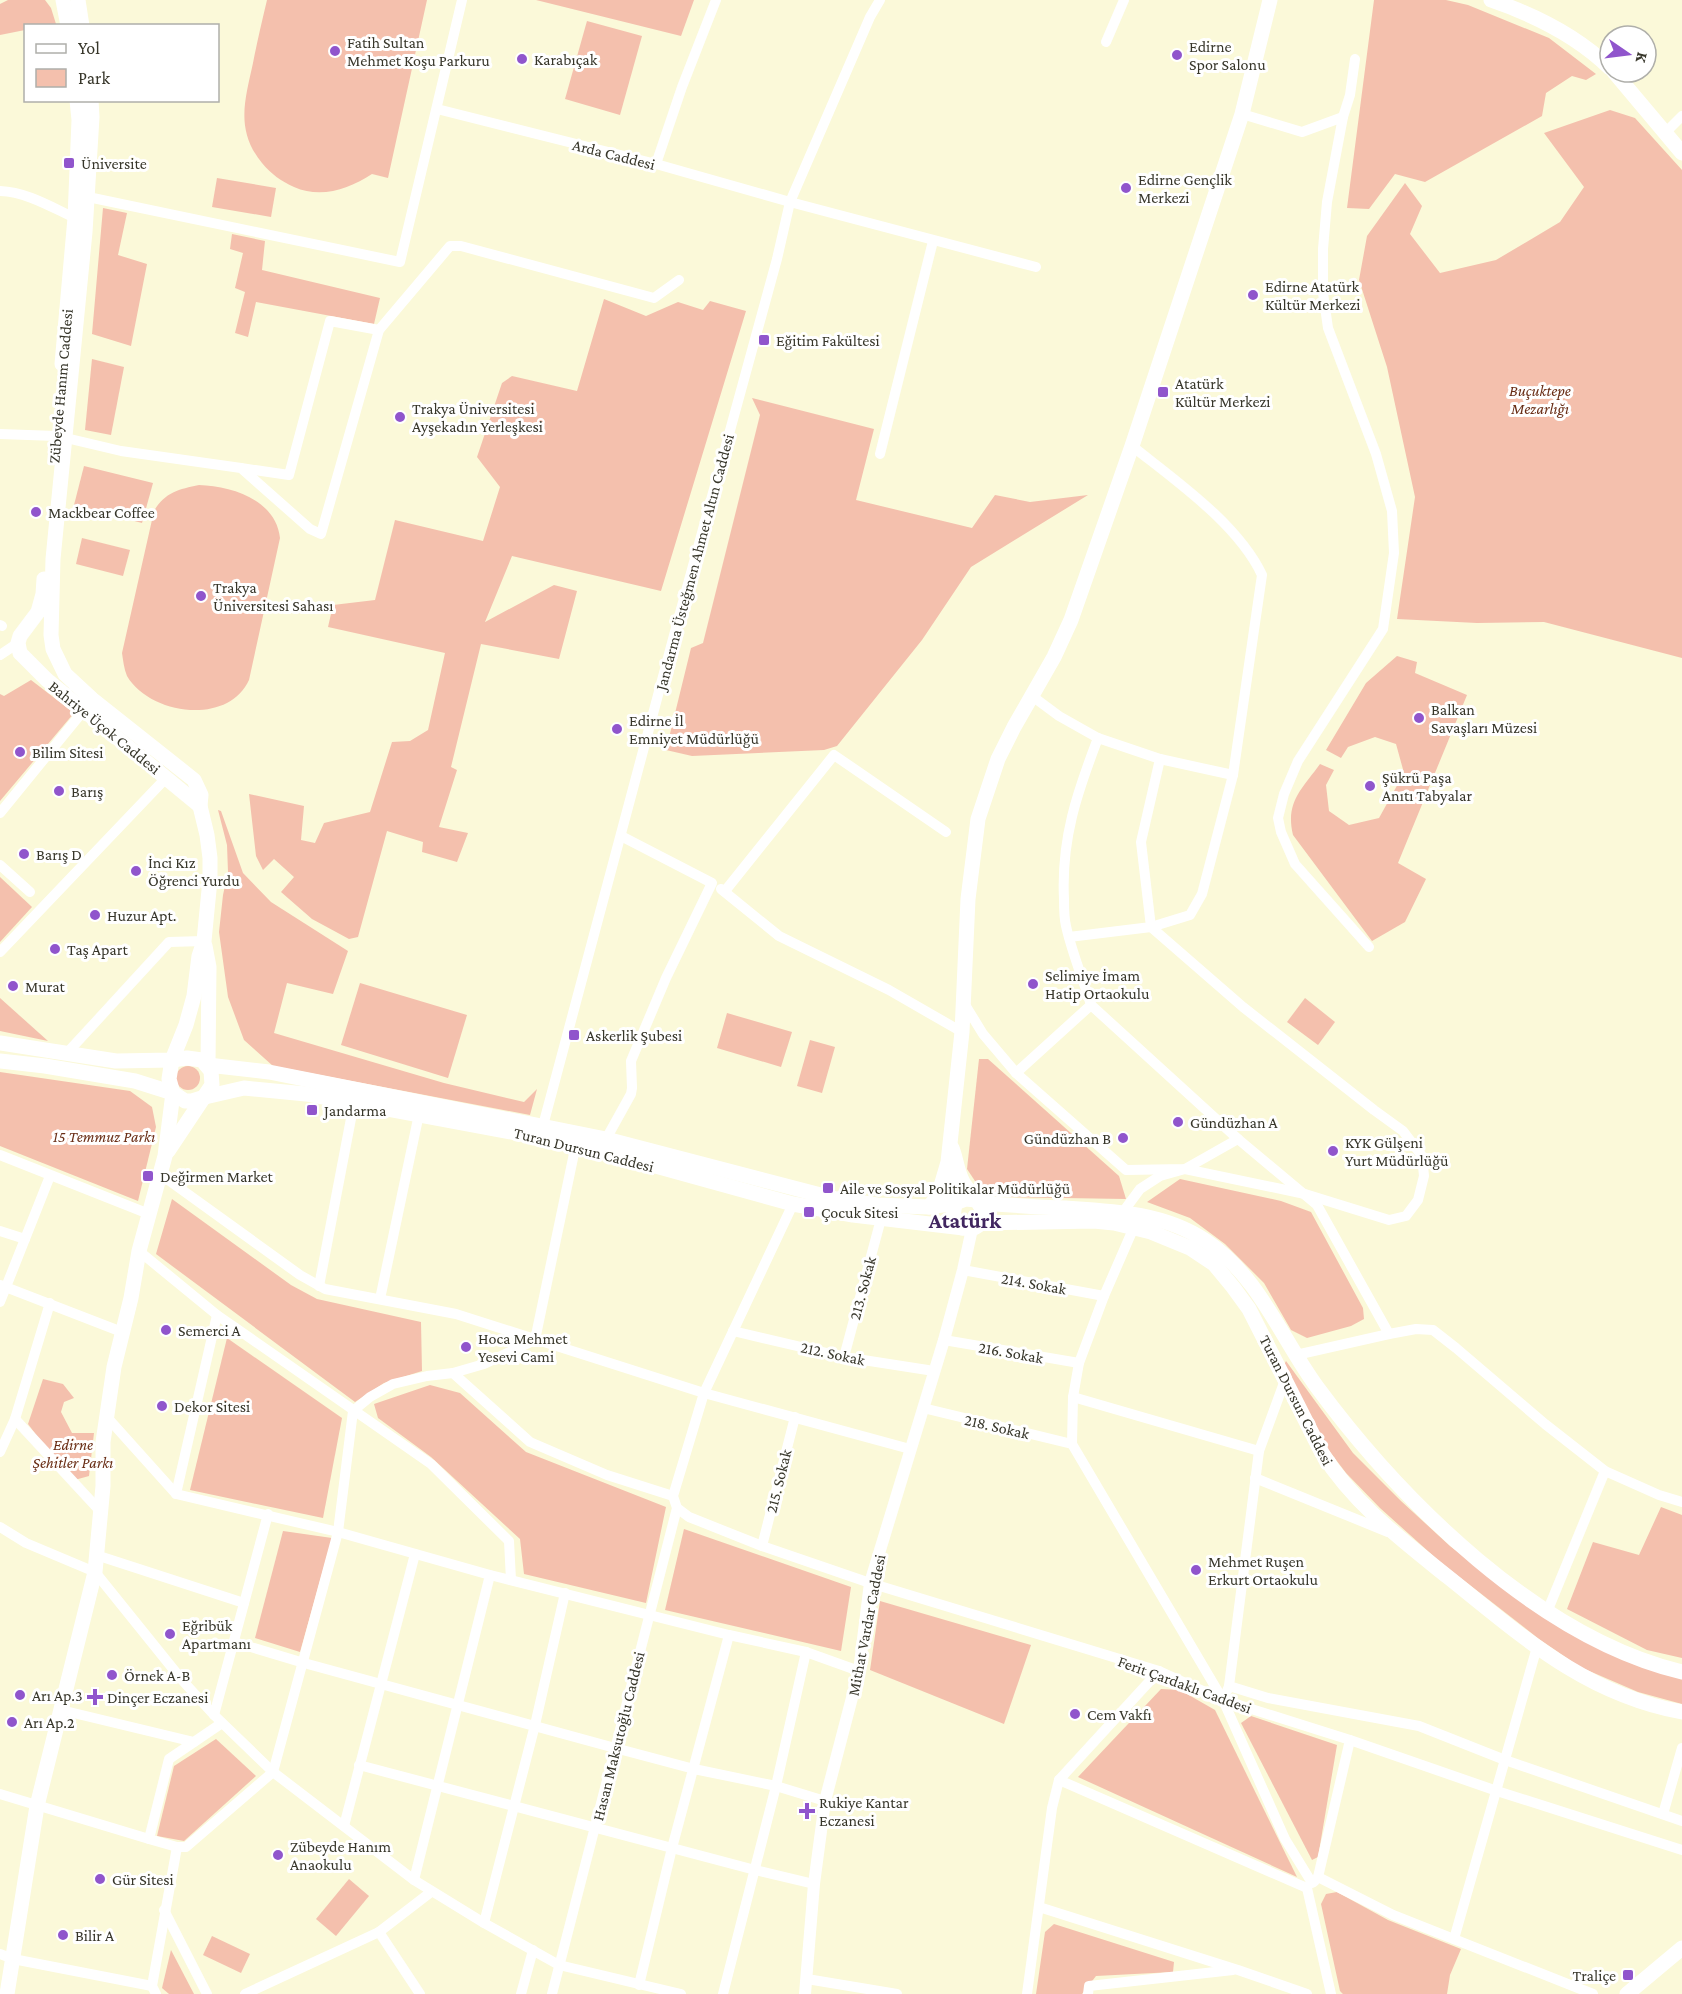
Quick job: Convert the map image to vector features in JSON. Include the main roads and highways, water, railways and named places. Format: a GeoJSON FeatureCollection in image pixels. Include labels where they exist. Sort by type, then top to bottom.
{"type":"FeatureCollection","features":[{"type":"Feature","properties":{"kind":"main road"},"geometry":{"type":"LineString","coordinates":[[63,0],[68,24]]}},
{"type":"Feature","properties":{"kind":"main road"},"geometry":{"type":"LineString","coordinates":[[78,0],[82,24]]}},
{"type":"Feature","properties":{"kind":"main road"},"geometry":{"type":"LineString","coordinates":[[929,1207],[938,1196],[952,1146],[962,1032],[968,899],[978,819],[998,759],[1054,657],[1071,620],[1132,446],[1242,114],[1270,0]]}},
{"type":"Feature","properties":{"kind":"main road"},"geometry":{"type":"LineString","coordinates":[[1491,0],[1529,14],[1559,29],[1598,57]]}},
{"type":"Feature","properties":{"kind":"main road"},"geometry":{"type":"LineString","coordinates":[[1624,84],[1682,153]]}},
{"type":"Feature","properties":{"kind":"main road","name":"Zübeyde Hanım Caddesi"},"geometry":{"type":"LineString","coordinates":[[51,635],[53,559],[75,218],[79,120],[77,102]]}},
{"type":"Feature","properties":{"kind":"main road","name":"Zübeyde Hanım Caddesi"},"geometry":{"type":"LineString","coordinates":[[18,643],[20,636],[38,612],[43,594],[48,510],[61,437],[88,197],[91,102]]}},
{"type":"Feature","properties":{"kind":"main road"},"geometry":{"type":"LineString","coordinates":[[28,625],[40,627],[51,635]]}},
{"type":"Feature","properties":{"kind":"main road","name":"Bahriye Üçok Caddesi"},"geometry":{"type":"LineString","coordinates":[[51,635],[53,649],[65,674],[88,704],[200,806]]}},
{"type":"Feature","properties":{"kind":"main road","name":"Bahriye Üçok Caddesi"},"geometry":{"type":"LineString","coordinates":[[18,643],[20,653],[47,680],[88,704],[194,780],[201,795],[200,806],[210,858],[204,941],[199,956],[194,996],[186,1025],[172,1060]]}},
{"type":"Feature","properties":{"kind":"main road","name":"Bahriye Üçok Caddesi"},"geometry":{"type":"LineString","coordinates":[[204,941],[209,967],[208,1065]]}},
{"type":"Feature","properties":{"kind":"main road"},"geometry":{"type":"LineString","coordinates":[[0,1043],[116,1061],[195,1058],[208,1065],[212,1085],[165,1156]]}},
{"type":"Feature","properties":{"kind":"main road"},"geometry":{"type":"LineString","coordinates":[[8,1994],[6,1957],[38,1806],[95,1572],[106,1416],[139,1251],[165,1156],[173,1093],[169,1079],[172,1060]]}},
{"type":"Feature","properties":{"kind":"main road"},"geometry":{"type":"LineString","coordinates":[[0,1061],[135,1081],[173,1093],[185,1101],[205,1096]]}},
{"type":"Feature","properties":{"kind":"main road","name":"Turan Dursun Caddesi"},"geometry":{"type":"LineString","coordinates":[[208,1065],[280,1074],[542,1131],[576,1144],[793,1204],[881,1218],[972,1227],[1094,1221],[1138,1222]]}},
{"type":"Feature","properties":{"kind":"main road","name":"Turan Dursun Caddesi"},"geometry":{"type":"LineString","coordinates":[[205,1096],[244,1088],[306,1094],[419,1114],[606,1139],[836,1199],[877,1205],[929,1207],[955,1203]]}},
{"type":"Feature","properties":{"kind":"main road"},"geometry":{"type":"LineString","coordinates":[[952,1146],[962,1181],[980,1203],[984,1213],[972,1227],[957,1225],[953,1216],[955,1203],[952,1146]]}},
{"type":"Feature","properties":{"kind":"main road"},"geometry":{"type":"LineString","coordinates":[[955,1203],[971,1199],[980,1203]]}},
{"type":"Feature","properties":{"kind":"main road","name":"Turan Dursun Caddesi"},"geometry":{"type":"LineString","coordinates":[[980,1203],[1123,1212],[1190,1248],[1214,1264],[1249,1309],[1309,1430],[1335,1474],[1398,1537],[1537,1647],[1572,1671],[1605,1689],[1636,1701],[1682,1712]]}},
{"type":"Feature","properties":{"kind":"main road"},"geometry":{"type":"LineString","coordinates":[[1138,1222],[1180,1227],[1205,1240],[1227,1258],[1252,1285],[1317,1387],[1401,1487],[1454,1540],[1568,1626],[1638,1658],[1682,1672]]}},
{"type":"Feature","properties":{"kind":"main road"},"geometry":{"type":"LineString","coordinates":[[1627,1994],[1682,1948]]}},
{"type":"Feature","properties":{"kind":"place","name":"Fatih Sultan Mehmet Koşu Parkuru"},"geometry":{"type":"Point","coordinates":[335,51]}},
{"type":"Feature","properties":{"kind":"place","name":"Edirne Spor Salonu"},"geometry":{"type":"Point","coordinates":[1177,55]}},
{"type":"Feature","properties":{"kind":"place","name":"Karabıçak"},"geometry":{"type":"Point","coordinates":[522,59]}},
{"type":"Feature","properties":{"kind":"place","name":"Üniversite"},"geometry":{"type":"Point","coordinates":[69,163]}},
{"type":"Feature","properties":{"kind":"place","name":"Edirne Gençlik Merkezi"},"geometry":{"type":"Point","coordinates":[1126,188]}},
{"type":"Feature","properties":{"kind":"place","name":"Edirne Atatürk Kültür Merkezi"},"geometry":{"type":"Point","coordinates":[1253,295]}},
{"type":"Feature","properties":{"kind":"place","name":"Eğitim Fakültesi"},"geometry":{"type":"Point","coordinates":[764,340]}},
{"type":"Feature","properties":{"kind":"place","name":"Atatürk Kültür Merkezi"},"geometry":{"type":"Point","coordinates":[1163,392]}},
{"type":"Feature","properties":{"kind":"place","name":"Trakya Üniversitesi Ayşekadın Yerleşkesi"},"geometry":{"type":"Point","coordinates":[400,417]}},
{"type":"Feature","properties":{"kind":"place","name":"Mackbear Coffee"},"geometry":{"type":"Point","coordinates":[36,512]}},
{"type":"Feature","properties":{"kind":"place","name":"Trakya Üniversitesi Sahası"},"geometry":{"type":"Point","coordinates":[201,596]}},
{"type":"Feature","properties":{"kind":"place","name":"Balkan Savaşları Müzesi"},"geometry":{"type":"Point","coordinates":[1419,718]}},
{"type":"Feature","properties":{"kind":"place","name":"Edirne İl Emniyet Müdürlüğü"},"geometry":{"type":"Point","coordinates":[617,729]}},
{"type":"Feature","properties":{"kind":"place","name":"Bilim Sitesi"},"geometry":{"type":"Point","coordinates":[20,752]}},
{"type":"Feature","properties":{"kind":"place","name":"Şükrü Paşa Anıtı Tabyalar"},"geometry":{"type":"Point","coordinates":[1370,786]}},
{"type":"Feature","properties":{"kind":"place","name":"Barış"},"geometry":{"type":"Point","coordinates":[59,791]}},
{"type":"Feature","properties":{"kind":"place","name":"Barış D"},"geometry":{"type":"Point","coordinates":[24,854]}},
{"type":"Feature","properties":{"kind":"place","name":"İnci Kız Öğrenci Yurdu"},"geometry":{"type":"Point","coordinates":[136,871]}},
{"type":"Feature","properties":{"kind":"place","name":"Huzur Apt."},"geometry":{"type":"Point","coordinates":[95,915]}},
{"type":"Feature","properties":{"kind":"place","name":"Taş Apart"},"geometry":{"type":"Point","coordinates":[55,949]}},
{"type":"Feature","properties":{"kind":"place","name":"Selimiye İmam Hatip Ortaokulu"},"geometry":{"type":"Point","coordinates":[1033,984]}},
{"type":"Feature","properties":{"kind":"place","name":"Murat"},"geometry":{"type":"Point","coordinates":[13,986]}},
{"type":"Feature","properties":{"kind":"place","name":"Askerlik Şubesi"},"geometry":{"type":"Point","coordinates":[574,1035]}},
{"type":"Feature","properties":{"kind":"place","name":"Jandarma"},"geometry":{"type":"Point","coordinates":[312,1110]}},
{"type":"Feature","properties":{"kind":"place","name":"Gündüzhan A"},"geometry":{"type":"Point","coordinates":[1178,1122]}},
{"type":"Feature","properties":{"kind":"place","name":"Gündüzhan B"},"geometry":{"type":"Point","coordinates":[1123,1138]}},
{"type":"Feature","properties":{"kind":"place","name":"KYK Gülşeni Yurt Müdürlüğü"},"geometry":{"type":"Point","coordinates":[1333,1151]}},
{"type":"Feature","properties":{"kind":"place","name":"Değirmen Market"},"geometry":{"type":"Point","coordinates":[148,1176]}},
{"type":"Feature","properties":{"kind":"place","name":"Aile ve Sosyal Politikalar Müdürlüğü"},"geometry":{"type":"Point","coordinates":[828,1188]}},
{"type":"Feature","properties":{"kind":"place","name":"Çocuk Sitesi"},"geometry":{"type":"Point","coordinates":[809,1212]}},
{"type":"Feature","properties":{"kind":"place","name":"Semerci A"},"geometry":{"type":"Point","coordinates":[166,1330]}},
{"type":"Feature","properties":{"kind":"place","name":"Hoca Mehmet Yesevi Cami"},"geometry":{"type":"Point","coordinates":[466,1347]}},
{"type":"Feature","properties":{"kind":"place","name":"Dekor Sitesi"},"geometry":{"type":"Point","coordinates":[162,1406]}},
{"type":"Feature","properties":{"kind":"place","name":"Mehmet Ruşen Erkurt Ortaokulu"},"geometry":{"type":"Point","coordinates":[1196,1570]}},
{"type":"Feature","properties":{"kind":"place","name":"Eğribük Apartmanı"},"geometry":{"type":"Point","coordinates":[170,1634]}},
{"type":"Feature","properties":{"kind":"place","name":"Örnek A-B"},"geometry":{"type":"Point","coordinates":[112,1675]}},
{"type":"Feature","properties":{"kind":"place","name":"Arı Ap.3"},"geometry":{"type":"Point","coordinates":[20,1695]}},
{"type":"Feature","properties":{"kind":"place","name":"Dinçer Eczanesi"},"geometry":{"type":"Point","coordinates":[95,1697]}},
{"type":"Feature","properties":{"kind":"place","name":"Cem Vakfı"},"geometry":{"type":"Point","coordinates":[1075,1714]}},
{"type":"Feature","properties":{"kind":"place","name":"Arı Ap.2"},"geometry":{"type":"Point","coordinates":[12,1722]}},
{"type":"Feature","properties":{"kind":"place","name":"Rukiye Kantar Eczanesi"},"geometry":{"type":"Point","coordinates":[807,1811]}},
{"type":"Feature","properties":{"kind":"place","name":"Zübeyde Hanım Anaokulu"},"geometry":{"type":"Point","coordinates":[278,1855]}},
{"type":"Feature","properties":{"kind":"place","name":"Gür Sitesi"},"geometry":{"type":"Point","coordinates":[100,1879]}},
{"type":"Feature","properties":{"kind":"place","name":"Bilir A"},"geometry":{"type":"Point","coordinates":[63,1935]}},
{"type":"Feature","properties":{"kind":"place","name":"Traliçe"},"geometry":{"type":"Point","coordinates":[1628,1975]}},
{"type":"Feature","properties":{"kind":"district","name":"Atatürk"},"geometry":{"type":"Point","coordinates":[965,1220]}},
{"type":"Feature","properties":{"kind":"park label","name":"Buçuktepe Mezarlığı"},"geometry":{"type":"Point","coordinates":[1540,399]}},
{"type":"Feature","properties":{"kind":"park label","name":"15 Temmuz Parkı"},"geometry":{"type":"Point","coordinates":[104,1136]}},
{"type":"Feature","properties":{"kind":"park label","name":"Edirne Şehitler Parkı"},"geometry":{"type":"Point","coordinates":[73,1453]}}]}
